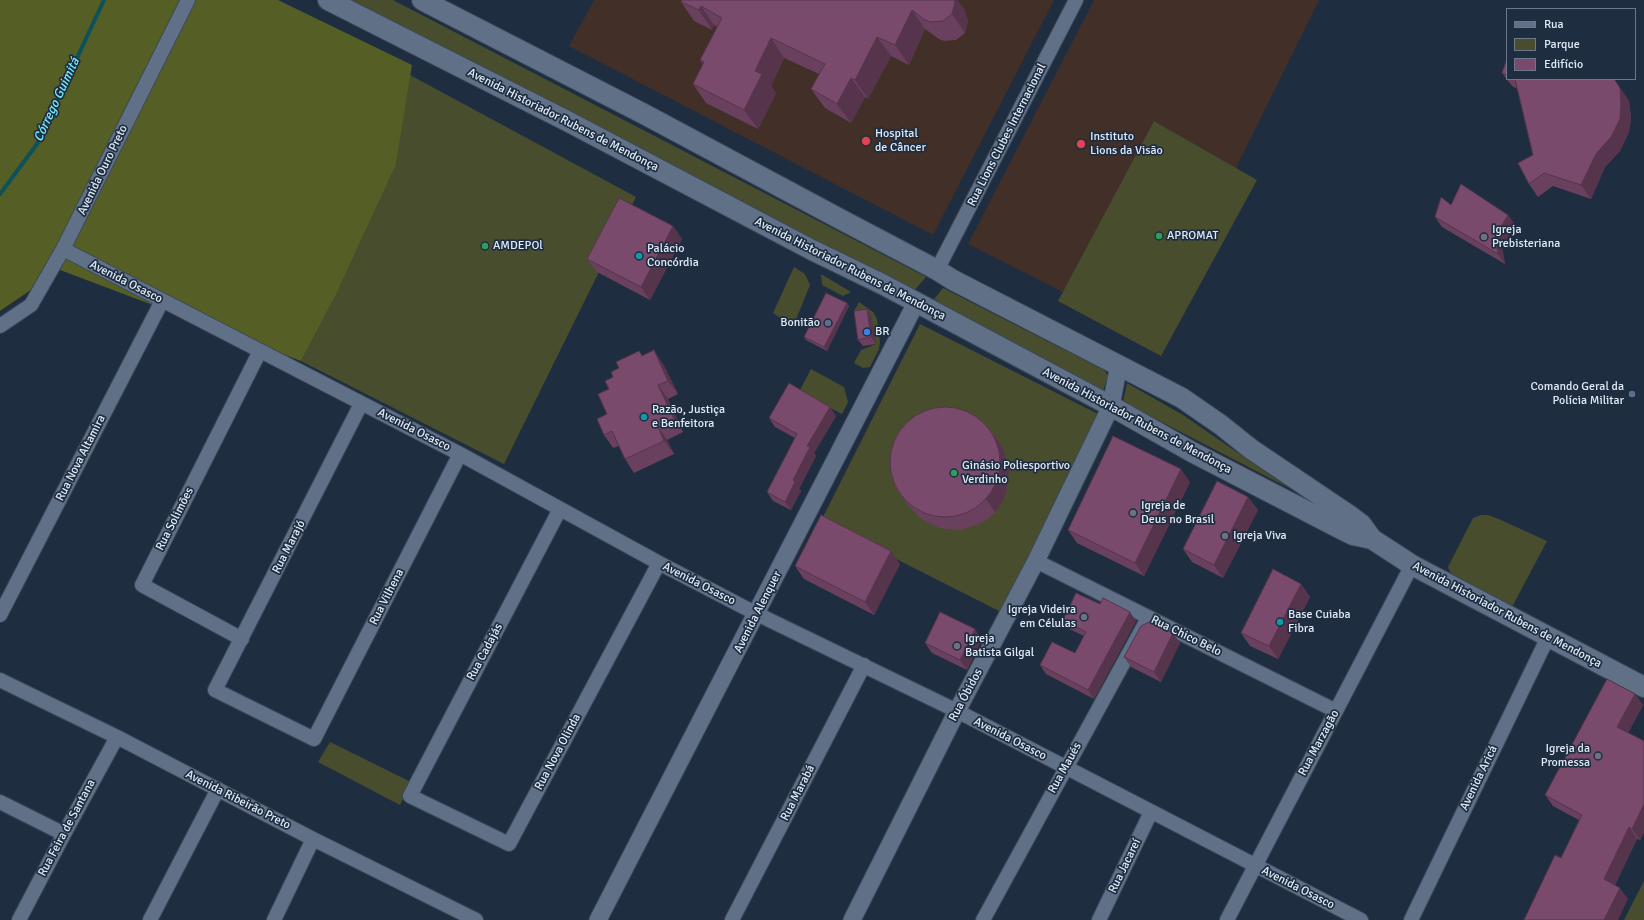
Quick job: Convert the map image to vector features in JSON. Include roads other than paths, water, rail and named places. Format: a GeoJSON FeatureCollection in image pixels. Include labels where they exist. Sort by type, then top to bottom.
{"type":"FeatureCollection","features":[{"type":"Feature","properties":{"kind":"main road","name":"Avenida Historiador Rubens de Mendonça"},"geometry":{"type":"LineString","coordinates":[[328,0],[567,121],[812,250],[882,284],[1111,406],[1225,469],[1342,530],[1353,535],[1372,539]]}},
{"type":"Feature","properties":{"kind":"main road","name":"Avenida Historiador Rubens de Mendonça"},"geometry":{"type":"LineString","coordinates":[[422,0],[644,114],[937,270],[953,280],[1119,364],[1182,398],[1222,425],[1251,449],[1349,515],[1361,524],[1372,539],[1412,565],[1644,687]]}},
{"type":"Feature","properties":{"kind":"main road"},"geometry":{"type":"LineString","coordinates":[[1225,469],[1244,458],[1251,449]]}},
{"type":"Feature","properties":{"kind":"street","name":"Avenida Ouro Preto"},"geometry":{"type":"LineString","coordinates":[[0,326],[31,305],[64,250],[188,0]]}},
{"type":"Feature","properties":{"kind":"street","name":"Rua Lions Clubes Internacional"},"geometry":{"type":"LineString","coordinates":[[937,270],[1076,0]]}},
{"type":"Feature","properties":{"kind":"street","name":"Avenida Osasco"},"geometry":{"type":"LineString","coordinates":[[64,250],[460,454],[659,563],[757,614],[864,665],[957,712],[1255,865],[1355,919]]}},
{"type":"Feature","properties":{"kind":"street","name":"Rua Nova Altamira"},"geometry":{"type":"LineString","coordinates":[[0,615],[162,301]]}},
{"type":"Feature","properties":{"kind":"street","name":"Avenida Alenquer"},"geometry":{"type":"LineString","coordinates":[[598,920],[916,303]]}},
{"type":"Feature","properties":{"kind":"street","name":"Rua Solimões"},"geometry":{"type":"LineString","coordinates":[[242,639],[142,585],[260,351]]}},
{"type":"Feature","properties":{"kind":"street","name":"Rua Óbidos"},"geometry":{"type":"LineString","coordinates":[[852,920],[957,712],[1036,561],[1111,406],[1119,364]]}},
{"type":"Feature","properties":{"kind":"street","name":"Rua Marajó"},"geometry":{"type":"LineString","coordinates":[[216,690],[362,404]]}},
{"type":"Feature","properties":{"kind":"street","name":"Rua Vilhena"},"geometry":{"type":"LineString","coordinates":[[216,690],[314,739],[460,454]]}},
{"type":"Feature","properties":{"kind":"street","name":"Rua Cadajás"},"geometry":{"type":"LineString","coordinates":[[410,796],[560,509]]}},
{"type":"Feature","properties":{"kind":"street","name":"Rua Chico Belo"},"geometry":{"type":"LineString","coordinates":[[1036,561],[1336,711]]}},
{"type":"Feature","properties":{"kind":"street","name":"Rua Nova Olinda"},"geometry":{"type":"LineString","coordinates":[[410,796],[509,844],[659,563]]}},
{"type":"Feature","properties":{"kind":"street","name":"Rua Marzagão"},"geometry":{"type":"LineString","coordinates":[[1227,920],[1412,565]]}},
{"type":"Feature","properties":{"kind":"street","name":"Rua Maués"},"geometry":{"type":"LineString","coordinates":[[983,920],[1148,618]]}},
{"type":"Feature","properties":{"kind":"street","name":"Avenida Aricá"},"geometry":{"type":"LineString","coordinates":[[1411,920],[1548,637]]}},
{"type":"Feature","properties":{"kind":"street","name":"Rua Marabá"},"geometry":{"type":"LineString","coordinates":[[732,920],[864,665]]}},
{"type":"Feature","properties":{"kind":"street","name":"Avenida Ribeirão Preto"},"geometry":{"type":"LineString","coordinates":[[0,680],[116,737],[313,839],[476,920]]}},
{"type":"Feature","properties":{"kind":"street","name":"Rua Feira de Santana"},"geometry":{"type":"LineString","coordinates":[[19,920],[116,737]]}},
{"type":"Feature","properties":{"kind":"street"},"geometry":{"type":"LineString","coordinates":[[150,920],[218,789]]}},
{"type":"Feature","properties":{"kind":"street"},"geometry":{"type":"LineString","coordinates":[[0,802],[64,834]]}},
{"type":"Feature","properties":{"kind":"street","name":"Rua Jacareí"},"geometry":{"type":"LineString","coordinates":[[1099,920],[1151,812]]}},
{"type":"Feature","properties":{"kind":"street"},"geometry":{"type":"LineString","coordinates":[[274,920],[313,839]]}},
{"type":"Feature","properties":{"kind":"waterway","name":"Córrego Guimitá"},"geometry":{"type":"LineString","coordinates":[[0,194],[37,144],[104,0]]}},
{"type":"Feature","properties":{"kind":"place","name":"Hospital de Câncer"},"geometry":{"type":"Point","coordinates":[866,141]}},
{"type":"Feature","properties":{"kind":"place","name":"Instituto Lions da Visão"},"geometry":{"type":"Point","coordinates":[1081,144]}},
{"type":"Feature","properties":{"kind":"place","name":"APROMAT"},"geometry":{"type":"Point","coordinates":[1159,236]}},
{"type":"Feature","properties":{"kind":"place","name":"Igreja Prebisteriana"},"geometry":{"type":"Point","coordinates":[1484,237]}},
{"type":"Feature","properties":{"kind":"place","name":"AMDEPOl"},"geometry":{"type":"Point","coordinates":[485,246]}},
{"type":"Feature","properties":{"kind":"place","name":"Palácio Concórdia"},"geometry":{"type":"Point","coordinates":[639,256]}},
{"type":"Feature","properties":{"kind":"place","name":"Bonitão"},"geometry":{"type":"Point","coordinates":[828,323]}},
{"type":"Feature","properties":{"kind":"place","name":"BR"},"geometry":{"type":"Point","coordinates":[867,332]}},
{"type":"Feature","properties":{"kind":"place","name":"Comando Geral da Polícia Militar"},"geometry":{"type":"Point","coordinates":[1632,394]}},
{"type":"Feature","properties":{"kind":"place","name":"Razão, Justiça e Benfeitora"},"geometry":{"type":"Point","coordinates":[644,417]}},
{"type":"Feature","properties":{"kind":"place","name":"Ginásio Poliesportivo Verdinho"},"geometry":{"type":"Point","coordinates":[954,473]}},
{"type":"Feature","properties":{"kind":"place","name":"Igreja de Deus no Brasil"},"geometry":{"type":"Point","coordinates":[1133,513]}},
{"type":"Feature","properties":{"kind":"place","name":"Igreja Viva"},"geometry":{"type":"Point","coordinates":[1225,536]}},
{"type":"Feature","properties":{"kind":"place","name":"Igreja Videira em Células"},"geometry":{"type":"Point","coordinates":[1084,617]}},
{"type":"Feature","properties":{"kind":"place","name":"Base Cuiaba Fibra"},"geometry":{"type":"Point","coordinates":[1280,622]}},
{"type":"Feature","properties":{"kind":"place","name":"Igreja Batista Gilgal"},"geometry":{"type":"Point","coordinates":[957,646]}},
{"type":"Feature","properties":{"kind":"place","name":"Igreja da Promessa"},"geometry":{"type":"Point","coordinates":[1598,756]}}]}
